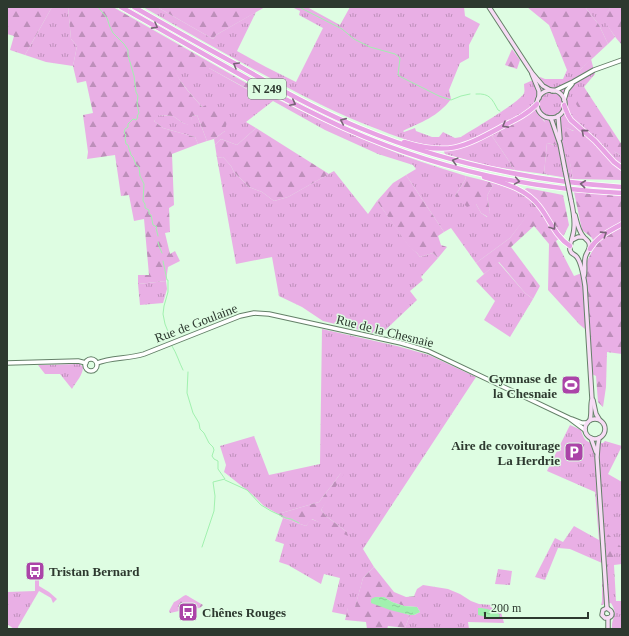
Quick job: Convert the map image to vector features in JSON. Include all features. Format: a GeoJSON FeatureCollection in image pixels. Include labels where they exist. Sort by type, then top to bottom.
{"type":"FeatureCollection","features":[{"type":"Feature","properties":{"kind":"highway","name":"N 249"},"geometry":{"type":"LineString","coordinates":[[121,7],[306,110],[338,125],[398,149],[437,162],[479,173],[559,187],[622,193]]}},
{"type":"Feature","properties":{"kind":"highway","name":"N 249"},"geometry":{"type":"LineString","coordinates":[[134,7],[293,96],[337,118],[379,136],[443,157],[503,172],[560,181],[622,186]]}},
{"type":"Feature","properties":{"kind":"highway"},"geometry":{"type":"LineString","coordinates":[[564,102],[571,120],[622,168]]}},
{"type":"Feature","properties":{"kind":"highway"},"geometry":{"type":"LineString","coordinates":[[379,136],[385,135],[409,144],[427,148],[452,149],[479,139],[525,114],[537,104]]}},
{"type":"Feature","properties":{"kind":"highway"},"geometry":{"type":"LineString","coordinates":[[479,173],[484,177],[518,189],[531,197],[540,207],[555,231],[570,246]]}},
{"type":"Feature","properties":{"kind":"highway"},"geometry":{"type":"LineString","coordinates":[[590,248],[600,236],[622,224]]}},
{"type":"Feature","properties":{"kind":"main road"},"geometry":{"type":"LineString","coordinates":[[489,7],[532,73],[539,91],[537,104],[540,114],[551,118],[558,116],[562,111],[564,102],[560,95],[543,86],[532,73]]}},
{"type":"Feature","properties":{"kind":"main road"},"geometry":{"type":"LineString","coordinates":[[539,98],[544,92],[553,91]]}},
{"type":"Feature","properties":{"kind":"main road"},"geometry":{"type":"LineString","coordinates":[[558,116],[560,144],[571,200],[579,230],[588,242],[590,248],[586,255],[584,276],[592,414],[585,430],[594,444],[597,457]]}},
{"type":"Feature","properties":{"kind":"main road"},"geometry":{"type":"LineString","coordinates":[[551,118],[560,144]]}},
{"type":"Feature","properties":{"kind":"main road"},"geometry":{"type":"LineString","coordinates":[[573,207],[574,228],[570,251],[572,254],[580,257],[586,255]]}},
{"type":"Feature","properties":{"kind":"main road"},"geometry":{"type":"LineString","coordinates":[[572,240],[578,237],[583,237]]}},
{"type":"Feature","properties":{"kind":"main road"},"geometry":{"type":"LineString","coordinates":[[577,256],[582,274],[584,276]]}},
{"type":"Feature","properties":{"kind":"main road"},"geometry":{"type":"LineString","coordinates":[[591,438],[599,438],[603,435],[605,428],[596,414],[594,401],[592,399]]}},
{"type":"Feature","properties":{"kind":"main road"},"geometry":{"type":"LineString","coordinates":[[589,421],[599,419]]}},
{"type":"Feature","properties":{"kind":"main road"},"geometry":{"type":"LineString","coordinates":[[599,438],[597,457],[607,608],[611,610],[612,614],[611,617],[608,618],[608,629]]}},
{"type":"Feature","properties":{"kind":"main road"},"geometry":{"type":"LineString","coordinates":[[607,608],[603,610],[602,615],[605,618],[608,618]]}},
{"type":"Feature","properties":{"kind":"street"},"geometry":{"type":"LineString","coordinates":[[553,91],[594,70],[622,60]]}},
{"type":"Feature","properties":{"kind":"street"},"geometry":{"type":"LineString","coordinates":[[564,102],[566,90],[573,82]]}},
{"type":"Feature","properties":{"kind":"street","name":"Rue de Goulaine"},"geometry":{"type":"LineString","coordinates":[[97,363],[106,360],[140,355],[236,317],[248,314],[272,314],[326,326]]}},
{"type":"Feature","properties":{"kind":"street","name":"Rue de la Chesnaie"},"geometry":{"type":"LineString","coordinates":[[326,326],[406,344],[428,351],[569,418]]}},
{"type":"Feature","properties":{"kind":"street"},"geometry":{"type":"LineString","coordinates":[[88,360],[95,360],[97,363],[97,368],[91,371],[88,370],[86,368],[86,363],[88,360]]}},
{"type":"Feature","properties":{"kind":"street"},"geometry":{"type":"LineString","coordinates":[[7,363],[78,361],[86,363]]}},
{"type":"Feature","properties":{"kind":"street"},"geometry":{"type":"LineString","coordinates":[[569,418],[582,423],[589,421]]}},
{"type":"Feature","properties":{"kind":"street"},"geometry":{"type":"LineString","coordinates":[[569,418],[585,430]]}},
{"type":"Feature","properties":{"kind":"green space"},"geometry":{"type":"Polygon","coordinates":[[[7,7],[52,7],[25,55],[10,50],[14,36],[7,34],[7,7]]]}},
{"type":"Feature","properties":{"kind":"green space"},"geometry":{"type":"Polygon","coordinates":[[[52,7],[68,7],[71,39],[77,46],[73,66],[46,62],[25,55],[52,7]]]}},
{"type":"Feature","properties":{"kind":"green space"},"geometry":{"type":"Polygon","coordinates":[[[68,7],[113,7],[255,88],[253,92],[209,68],[175,68],[176,73],[182,83],[202,107],[212,102],[227,121],[225,131],[214,139],[207,141],[197,115],[192,116],[191,126],[183,123],[173,116],[159,115],[154,121],[163,128],[195,137],[198,144],[172,154],[174,205],[169,208],[170,232],[165,233],[170,254],[175,251],[180,261],[168,267],[166,281],[138,284],[138,275],[149,275],[144,219],[134,221],[129,195],[121,196],[115,155],[87,159],[88,152],[83,115],[93,113],[86,81],[77,83],[73,66],[77,46],[71,39],[68,7]]]}},
{"type":"Feature","properties":{"kind":"green space"},"geometry":{"type":"Polygon","coordinates":[[[143,7],[157,7],[213,39],[216,35],[256,12],[237,51],[296,82],[323,28],[299,15],[300,11],[292,7],[307,7],[340,25],[350,7],[464,7],[465,16],[480,24],[469,45],[469,58],[460,63],[449,90],[451,99],[435,115],[403,131],[404,132],[415,128],[416,131],[432,137],[439,137],[443,132],[455,138],[461,137],[506,109],[521,97],[524,92],[524,84],[540,77],[545,79],[563,79],[567,70],[580,70],[591,59],[595,74],[584,87],[615,152],[622,156],[622,171],[593,142],[564,127],[573,179],[544,174],[547,143],[555,145],[544,120],[538,117],[492,136],[515,170],[490,166],[445,154],[442,147],[398,137],[360,122],[290,89],[143,7]]]}},
{"type":"Feature","properties":{"kind":"green space"},"geometry":{"type":"Polygon","coordinates":[[[157,7],[265,7],[216,35],[213,39],[157,7]]]}},
{"type":"Feature","properties":{"kind":"green space"},"geometry":{"type":"Polygon","coordinates":[[[527,7],[585,7],[599,25],[608,44],[580,70],[567,70],[549,25],[527,7]]]}},
{"type":"Feature","properties":{"kind":"green space"},"geometry":{"type":"Polygon","coordinates":[[[585,7],[611,7],[603,18],[615,37],[608,44],[599,25],[585,7]]]}},
{"type":"Feature","properties":{"kind":"green space"},"geometry":{"type":"Polygon","coordinates":[[[611,7],[622,8],[622,45],[602,18],[611,7]]]}},
{"type":"Feature","properties":{"kind":"green space"},"geometry":{"type":"Polygon","coordinates":[[[512,49],[520,60],[517,69],[505,65],[512,49]]]}},
{"type":"Feature","properties":{"kind":"green space"},"geometry":{"type":"Polygon","coordinates":[[[174,68],[209,68],[252,92],[255,88],[315,118],[361,138],[410,158],[466,176],[455,196],[476,204],[481,213],[487,217],[490,212],[487,196],[494,183],[519,192],[535,206],[510,238],[476,263],[451,228],[444,232],[406,175],[416,169],[413,165],[378,154],[325,130],[273,101],[246,122],[256,128],[237,145],[221,139],[215,145],[214,139],[225,131],[189,92],[178,78],[174,68]]]}},
{"type":"Feature","properties":{"kind":"green space"},"geometry":{"type":"Polygon","coordinates":[[[584,87],[622,145],[622,156],[615,152],[593,130],[576,104],[584,87]]]}},
{"type":"Feature","properties":{"kind":"green space"},"geometry":{"type":"Polygon","coordinates":[[[534,113],[546,123],[556,145],[547,143],[544,174],[515,170],[492,136],[534,113]]]}},
{"type":"Feature","properties":{"kind":"green space"},"geometry":{"type":"Polygon","coordinates":[[[158,115],[173,116],[183,123],[190,125],[192,116],[197,115],[207,141],[198,144],[195,137],[163,128],[154,121],[158,115]]]}},
{"type":"Feature","properties":{"kind":"green space"},"geometry":{"type":"Polygon","coordinates":[[[563,126],[573,131],[580,131],[593,142],[622,171],[622,180],[573,179],[563,126]]]}},
{"type":"Feature","properties":{"kind":"green space"},"geometry":{"type":"Polygon","coordinates":[[[256,128],[329,174],[288,197],[274,201],[262,192],[249,187],[234,172],[223,157],[217,158],[215,145],[221,139],[237,145],[256,128]]]}},
{"type":"Feature","properties":{"kind":"green space"},"geometry":{"type":"Polygon","coordinates":[[[223,157],[234,172],[249,187],[262,192],[274,201],[288,197],[334,171],[368,214],[377,201],[410,247],[420,257],[433,253],[438,258],[421,277],[423,280],[410,291],[417,300],[380,335],[323,321],[302,307],[279,296],[272,257],[236,264],[217,158],[223,157]]]}},
{"type":"Feature","properties":{"kind":"green space"},"geometry":{"type":"Polygon","coordinates":[[[406,175],[444,232],[438,236],[441,245],[447,247],[438,258],[433,253],[420,257],[410,248],[377,201],[393,183],[406,175]]]}},
{"type":"Feature","properties":{"kind":"green space"},"geometry":{"type":"Polygon","coordinates":[[[466,176],[494,183],[487,196],[490,212],[488,217],[481,213],[476,204],[467,207],[455,196],[466,176]]]}},
{"type":"Feature","properties":{"kind":"green space"},"geometry":{"type":"Polygon","coordinates":[[[527,188],[563,195],[569,225],[564,235],[556,241],[574,276],[587,271],[587,261],[596,244],[591,237],[582,230],[574,192],[622,196],[622,354],[607,352],[606,387],[603,407],[598,402],[596,376],[592,374],[590,333],[580,325],[548,290],[549,244],[534,226],[511,247],[540,286],[533,299],[525,293],[499,262],[484,274],[476,263],[510,238],[534,206],[519,192],[527,188]]]}},
{"type":"Feature","properties":{"kind":"green space"},"geometry":{"type":"Polygon","coordinates":[[[498,262],[525,293],[533,299],[510,337],[484,320],[495,301],[476,281],[498,262]]]}},
{"type":"Feature","properties":{"kind":"green space"},"geometry":{"type":"Polygon","coordinates":[[[166,281],[167,289],[163,303],[140,305],[138,284],[166,281]]]}},
{"type":"Feature","properties":{"kind":"green space"},"geometry":{"type":"Polygon","coordinates":[[[322,329],[429,355],[476,377],[363,549],[374,567],[363,578],[355,608],[348,608],[347,615],[332,612],[340,578],[324,574],[321,584],[288,565],[279,562],[284,544],[275,541],[283,518],[306,526],[311,519],[347,532],[326,516],[321,510],[341,473],[319,502],[278,514],[264,506],[253,495],[224,472],[226,465],[220,446],[254,436],[269,475],[320,464],[322,329]]]}},
{"type":"Feature","properties":{"kind":"green space"},"geometry":{"type":"Polygon","coordinates":[[[80,364],[83,367],[82,373],[72,389],[60,374],[45,374],[38,365],[80,364]]]}},
{"type":"Feature","properties":{"kind":"green space"},"geometry":{"type":"Polygon","coordinates":[[[570,425],[581,430],[584,438],[588,442],[603,443],[605,441],[622,446],[608,474],[622,482],[622,564],[614,565],[616,601],[622,601],[622,629],[612,629],[615,614],[611,603],[601,605],[602,563],[570,549],[558,548],[545,580],[535,577],[555,538],[563,542],[574,526],[599,540],[595,492],[547,471],[570,425]]]}},
{"type":"Feature","properties":{"kind":"green space"},"geometry":{"type":"Polygon","coordinates":[[[341,473],[344,474],[321,510],[326,516],[347,532],[348,536],[312,519],[306,526],[283,518],[278,514],[319,502],[341,473]]]}},
{"type":"Feature","properties":{"kind":"green space"},"geometry":{"type":"Polygon","coordinates":[[[606,532],[622,548],[614,554],[614,565],[606,564],[606,532]]]}},
{"type":"Feature","properties":{"kind":"green space"},"geometry":{"type":"Polygon","coordinates":[[[374,567],[394,592],[406,597],[417,596],[417,607],[404,606],[392,602],[384,597],[400,612],[410,615],[405,628],[388,626],[387,629],[367,629],[366,622],[345,620],[348,608],[355,607],[363,578],[374,567]]]}},
{"type":"Feature","properties":{"kind":"green space"},"geometry":{"type":"Polygon","coordinates":[[[498,569],[512,571],[510,585],[495,584],[498,569]]]}},
{"type":"Feature","properties":{"kind":"green space"},"geometry":{"type":"Polygon","coordinates":[[[39,571],[39,586],[57,599],[53,603],[51,598],[39,591],[18,629],[14,629],[7,624],[7,592],[35,591],[35,572],[39,571]]]}},
{"type":"Feature","properties":{"kind":"green space"},"geometry":{"type":"Polygon","coordinates":[[[423,585],[448,589],[479,604],[492,605],[492,608],[501,612],[504,623],[468,622],[469,629],[405,628],[410,615],[420,612],[417,607],[417,596],[414,596],[417,589],[423,585]]]}},
{"type":"Feature","properties":{"kind":"green space"},"geometry":{"type":"Polygon","coordinates":[[[186,595],[203,605],[200,608],[170,613],[169,611],[174,602],[186,595]]]}},
{"type":"Feature","properties":{"kind":"water"},"geometry":{"type":"Polygon","coordinates":[[[375,597],[384,597],[392,602],[404,606],[417,607],[420,612],[410,615],[390,610],[371,603],[371,599],[375,597]]]}},
{"type":"Feature","properties":{"kind":"water"},"geometry":{"type":"Polygon","coordinates":[[[478,608],[484,608],[500,615],[498,619],[494,619],[478,615],[478,608]]]}},
{"type":"Feature","properties":{"kind":"waterway"},"geometry":{"type":"LineString","coordinates":[[98,7],[107,18],[113,33],[128,50],[138,96],[137,103],[139,113],[136,120],[133,119],[128,124],[128,127],[125,129],[124,133],[126,135],[126,144],[128,145],[136,165],[139,167],[140,176],[144,184],[143,201],[145,208],[149,210],[153,225],[157,227],[158,236]]}},
{"type":"Feature","properties":{"kind":"waterway"},"geometry":{"type":"LineString","coordinates":[[299,7],[342,29],[354,39],[370,47],[395,54],[400,58],[398,75],[401,77],[439,96],[451,100],[470,94]]}},
{"type":"Feature","properties":{"kind":"waterway"},"geometry":{"type":"LineString","coordinates":[[476,94],[488,96],[500,111]]}},
{"type":"Feature","properties":{"kind":"waterway"},"geometry":{"type":"LineString","coordinates":[[158,242],[162,253]]}},
{"type":"Feature","properties":{"kind":"waterway"},"geometry":{"type":"LineString","coordinates":[[163,261],[168,280],[168,292],[163,314],[169,334]]}},
{"type":"Feature","properties":{"kind":"waterway"},"geometry":{"type":"LineString","coordinates":[[172,346],[183,370]]}},
{"type":"Feature","properties":{"kind":"waterway"},"geometry":{"type":"LineString","coordinates":[[188,372],[187,393],[193,413],[199,423],[200,429],[213,447],[214,450],[212,456],[218,461],[218,469],[225,479],[213,482],[215,496],[214,511],[202,547]]}},
{"type":"Feature","properties":{"kind":"waterway"},"geometry":{"type":"LineString","coordinates":[[225,480],[247,490],[261,505],[271,511],[299,523]]}},
{"type":"Feature","properties":{"kind":"place","name":"Gymnase de la Chesnaie"},"geometry":{"type":"Point","coordinates":[571,385]}},
{"type":"Feature","properties":{"kind":"place","name":"Aire de covoiturage La Herdrie"},"geometry":{"type":"Point","coordinates":[574,452]}},
{"type":"Feature","properties":{"kind":"place","name":"Tristan Bernard"},"geometry":{"type":"Point","coordinates":[35,571]}},
{"type":"Feature","properties":{"kind":"place","name":"Chênes Rouges"},"geometry":{"type":"Point","coordinates":[188,612]}}]}
